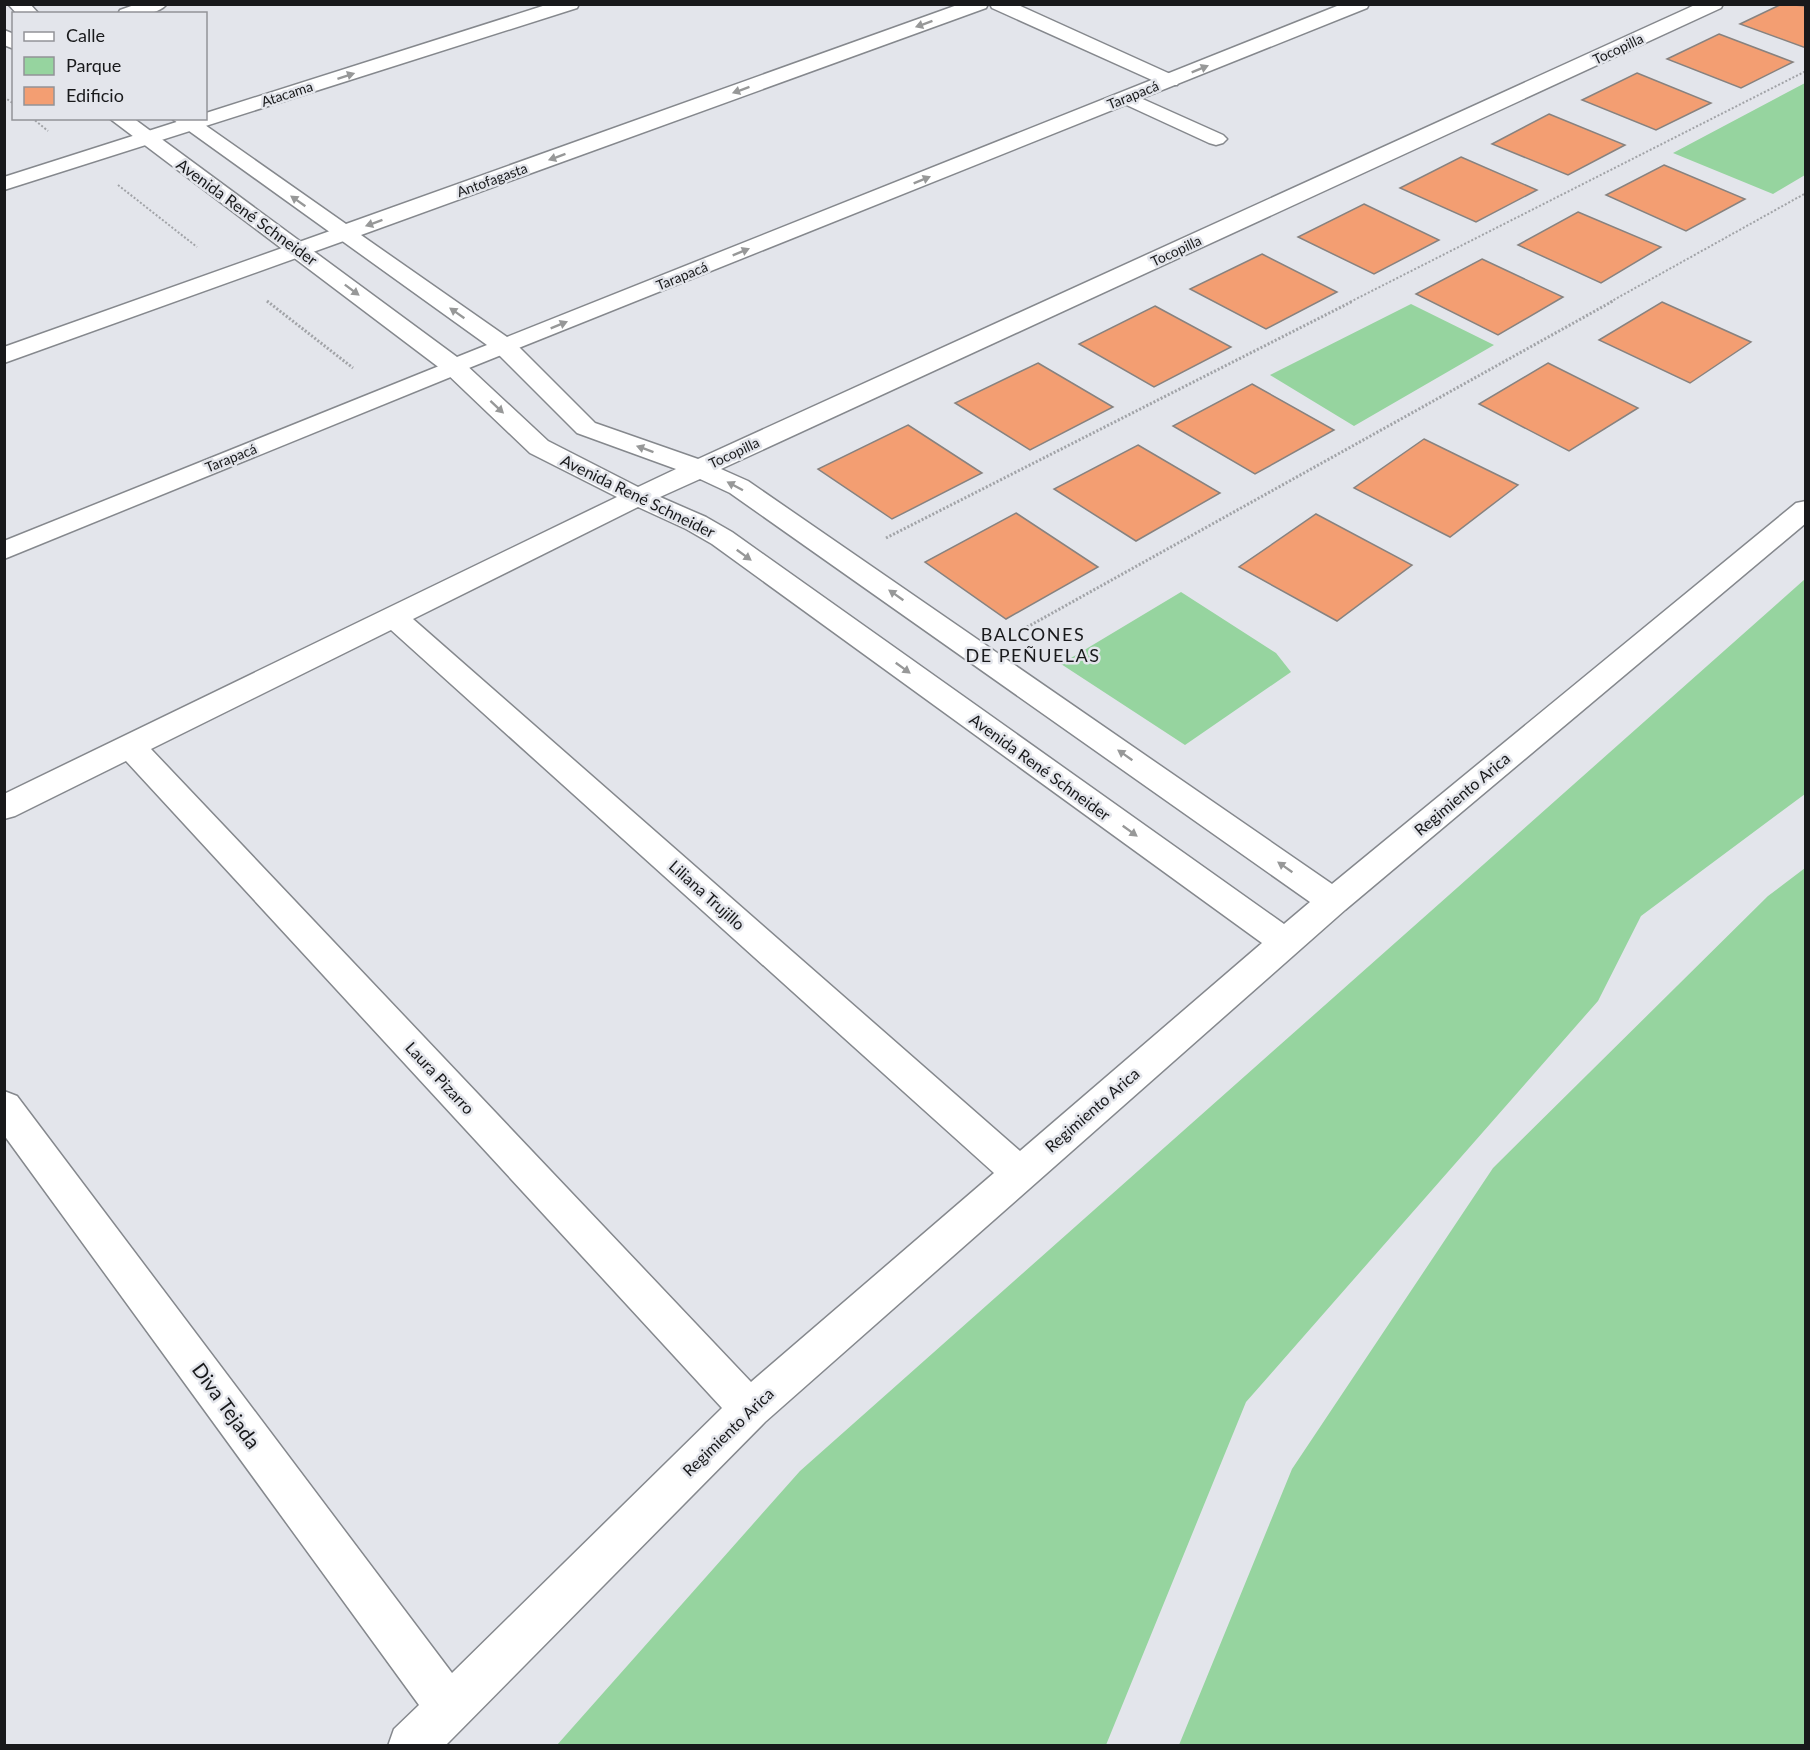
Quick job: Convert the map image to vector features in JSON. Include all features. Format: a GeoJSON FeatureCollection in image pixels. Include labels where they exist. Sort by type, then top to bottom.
{"type":"FeatureCollection","features":[{"type":"Feature","properties":{"kind":"street"},"geometry":{"type":"LineString","coordinates":[[133,12],[158,4]]}},
{"type":"Feature","properties":{"kind":"street","name":"Atacama"},"geometry":{"type":"LineString","coordinates":[[207,116],[570,4]]}},
{"type":"Feature","properties":{"kind":"street","name":"Antofagasta"},"geometry":{"type":"LineString","coordinates":[[4,356],[979,4]]}},
{"type":"Feature","properties":{"kind":"street"},"geometry":{"type":"LineString","coordinates":[[999,4],[1170,81]]}},
{"type":"Feature","properties":{"kind":"street","name":"Tarapacá"},"geometry":{"type":"LineString","coordinates":[[4,551],[454,367],[1360,4]]}},
{"type":"Feature","properties":{"kind":"street","name":"Tocopilla"},"geometry":{"type":"LineString","coordinates":[[4,808],[638,497],[1714,4]]}},
{"type":"Feature","properties":{"kind":"street"},"geometry":{"type":"LineString","coordinates":[[1127,98],[1216,139]]}},
{"type":"Feature","properties":{"kind":"street","name":"Avenida René Schneider"},"geometry":{"type":"LineString","coordinates":[[122,120],[454,367],[539,447],[638,497],[696,523],[722,538],[1286,943]]}},
{"type":"Feature","properties":{"kind":"street"},"geometry":{"type":"LineString","coordinates":[[186,122],[505,347],[586,428],[700,469],[739,487],[1333,901]]}},
{"type":"Feature","properties":{"kind":"street","name":"Atacama"},"geometry":{"type":"LineString","coordinates":[[4,184],[147,139],[186,122]]}},
{"type":"Feature","properties":{"kind":"street","name":"Regimiento Arica"},"geometry":{"type":"LineString","coordinates":[[411,1746],[448,1706],[750,1409],[1333,901],[1806,509]]}},
{"type":"Feature","properties":{"kind":"street","name":"Liliana Trujillo"},"geometry":{"type":"LineString","coordinates":[[394,617],[1019,1173]]}},
{"type":"Feature","properties":{"kind":"street","name":"Laura Pizarro"},"geometry":{"type":"LineString","coordinates":[[131,747],[750,1409]]}},
{"type":"Feature","properties":{"kind":"street","name":"Diva Tejada"},"geometry":{"type":"LineString","coordinates":[[4,1106],[448,1706]]}},
{"type":"Feature","properties":{"kind":"path"},"geometry":{"type":"LineString","coordinates":[[844,559],[1806,71]]}},
{"type":"Feature","properties":{"kind":"path"},"geometry":{"type":"LineString","coordinates":[[980,654],[1806,193]]}},
{"type":"Feature","properties":{"kind":"green space"},"geometry":{"type":"Polygon","coordinates":[[[1805,83],[1805,175],[1773,194],[1673,153],[1805,83]]]}},
{"type":"Feature","properties":{"kind":"green space"},"geometry":{"type":"Polygon","coordinates":[[[1411,304],[1494,345],[1354,426],[1270,375],[1411,304]]]}},
{"type":"Feature","properties":{"kind":"green space"},"geometry":{"type":"Polygon","coordinates":[[[1805,579],[1805,794],[1641,916],[1598,1001],[1246,1402],[1106,1745],[557,1745],[800,1471],[1805,579]]]}},
{"type":"Feature","properties":{"kind":"green space"},"geometry":{"type":"Polygon","coordinates":[[[1181,592],[1276,653],[1291,672],[1185,745],[1061,664],[1181,592]]]}},
{"type":"Feature","properties":{"kind":"green space"},"geometry":{"type":"Polygon","coordinates":[[[1805,868],[1805,1745],[1179,1745],[1292,1469],[1493,1168],[1768,896],[1805,868]]]}},
{"type":"Feature","properties":{"kind":"building"},"geometry":{"type":"Polygon","coordinates":[[[1782,4],[1806,6],[1806,48],[1740,24],[1782,4]]]}},
{"type":"Feature","properties":{"kind":"building"},"geometry":{"type":"Polygon","coordinates":[[[1719,34],[1793,62],[1741,88],[1667,59],[1719,34]]]}},
{"type":"Feature","properties":{"kind":"building"},"geometry":{"type":"Polygon","coordinates":[[[1637,73],[1711,103],[1656,130],[1582,100],[1637,73]]]}},
{"type":"Feature","properties":{"kind":"building"},"geometry":{"type":"Polygon","coordinates":[[[1549,114],[1625,145],[1568,175],[1492,144],[1549,114]]]}},
{"type":"Feature","properties":{"kind":"building"},"geometry":{"type":"Polygon","coordinates":[[[1461,157],[1537,190],[1476,222],[1400,188],[1461,157]]]}},
{"type":"Feature","properties":{"kind":"building"},"geometry":{"type":"Polygon","coordinates":[[[1664,165],[1745,199],[1686,231],[1606,195],[1664,165]]]}},
{"type":"Feature","properties":{"kind":"building"},"geometry":{"type":"Polygon","coordinates":[[[1364,204],[1439,240],[1374,274],[1298,237],[1364,204]]]}},
{"type":"Feature","properties":{"kind":"building"},"geometry":{"type":"Polygon","coordinates":[[[1578,212],[1661,247],[1601,283],[1518,245],[1578,212]]]}},
{"type":"Feature","properties":{"kind":"building"},"geometry":{"type":"Polygon","coordinates":[[[1262,254],[1337,292],[1266,329],[1190,289],[1262,254]]]}},
{"type":"Feature","properties":{"kind":"building"},"geometry":{"type":"Polygon","coordinates":[[[1482,259],[1563,297],[1498,335],[1416,294],[1482,259]]]}},
{"type":"Feature","properties":{"kind":"building"},"geometry":{"type":"Polygon","coordinates":[[[1662,302],[1751,342],[1690,383],[1599,340],[1662,302]]]}},
{"type":"Feature","properties":{"kind":"building"},"geometry":{"type":"Polygon","coordinates":[[[1155,306],[1231,347],[1154,387],[1079,344],[1155,306]]]}},
{"type":"Feature","properties":{"kind":"building"},"geometry":{"type":"Polygon","coordinates":[[[1038,363],[1113,407],[1030,450],[955,403],[1038,363]]]}},
{"type":"Feature","properties":{"kind":"building"},"geometry":{"type":"Polygon","coordinates":[[[1548,363],[1638,408],[1569,451],[1479,404],[1548,363]]]}},
{"type":"Feature","properties":{"kind":"building"},"geometry":{"type":"Polygon","coordinates":[[[1252,384],[1334,430],[1255,474],[1173,426],[1252,384]]]}},
{"type":"Feature","properties":{"kind":"building"},"geometry":{"type":"Polygon","coordinates":[[[908,425],[982,473],[892,519],[818,469],[908,425]]]}},
{"type":"Feature","properties":{"kind":"building"},"geometry":{"type":"Polygon","coordinates":[[[1424,439],[1518,485],[1450,537],[1354,488],[1424,439]]]}},
{"type":"Feature","properties":{"kind":"building"},"geometry":{"type":"Polygon","coordinates":[[[1138,445],[1220,493],[1136,541],[1054,489],[1138,445]]]}},
{"type":"Feature","properties":{"kind":"building"},"geometry":{"type":"Polygon","coordinates":[[[1016,513],[1098,567],[1006,619],[925,562],[1016,513]]]}},
{"type":"Feature","properties":{"kind":"building"},"geometry":{"type":"Polygon","coordinates":[[[1316,514],[1412,565],[1337,621],[1239,567],[1316,514]]]}},
{"type":"Feature","properties":{"kind":"district","name":"BALCONES DE PEÑUELAS"},"geometry":{"type":"Point","coordinates":[1033,645]}}]}
